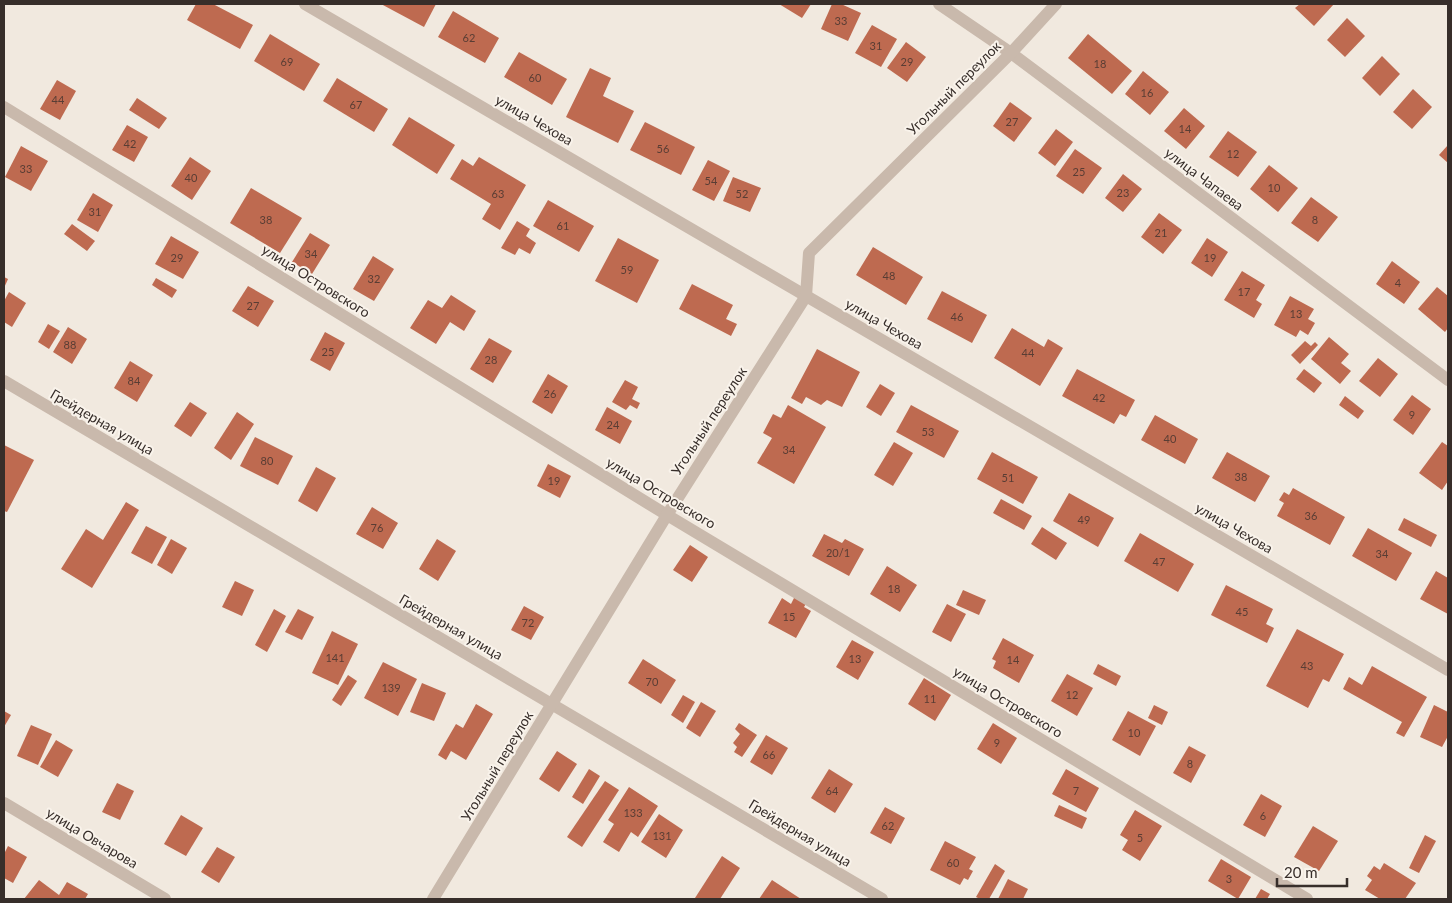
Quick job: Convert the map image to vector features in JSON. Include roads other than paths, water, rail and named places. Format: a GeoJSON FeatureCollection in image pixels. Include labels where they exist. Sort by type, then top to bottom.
{"type":"FeatureCollection","features":[{"type":"Feature","properties":{"kind":"street","name":"улица Чехова"},"geometry":{"type":"LineString","coordinates":[[304,4],[1448,670]]}},
{"type":"Feature","properties":{"kind":"street","name":"улица Чапаева"},"geometry":{"type":"LineString","coordinates":[[939,4],[1011,53],[1448,380]]}},
{"type":"Feature","properties":{"kind":"street","name":"Угольный переулок"},"geometry":{"type":"LineString","coordinates":[[433,899],[667,515],[806,296],[810,253],[1011,53],[1056,4]]}},
{"type":"Feature","properties":{"kind":"street","name":"улица Островского"},"geometry":{"type":"LineString","coordinates":[[4,107],[667,515],[1307,899]]}},
{"type":"Feature","properties":{"kind":"street","name":"Грейдерная улица"},"geometry":{"type":"LineString","coordinates":[[4,382],[882,899]]}},
{"type":"Feature","properties":{"kind":"street","name":"улица Овчарова"},"geometry":{"type":"LineString","coordinates":[[4,803],[165,899]]}}]}
